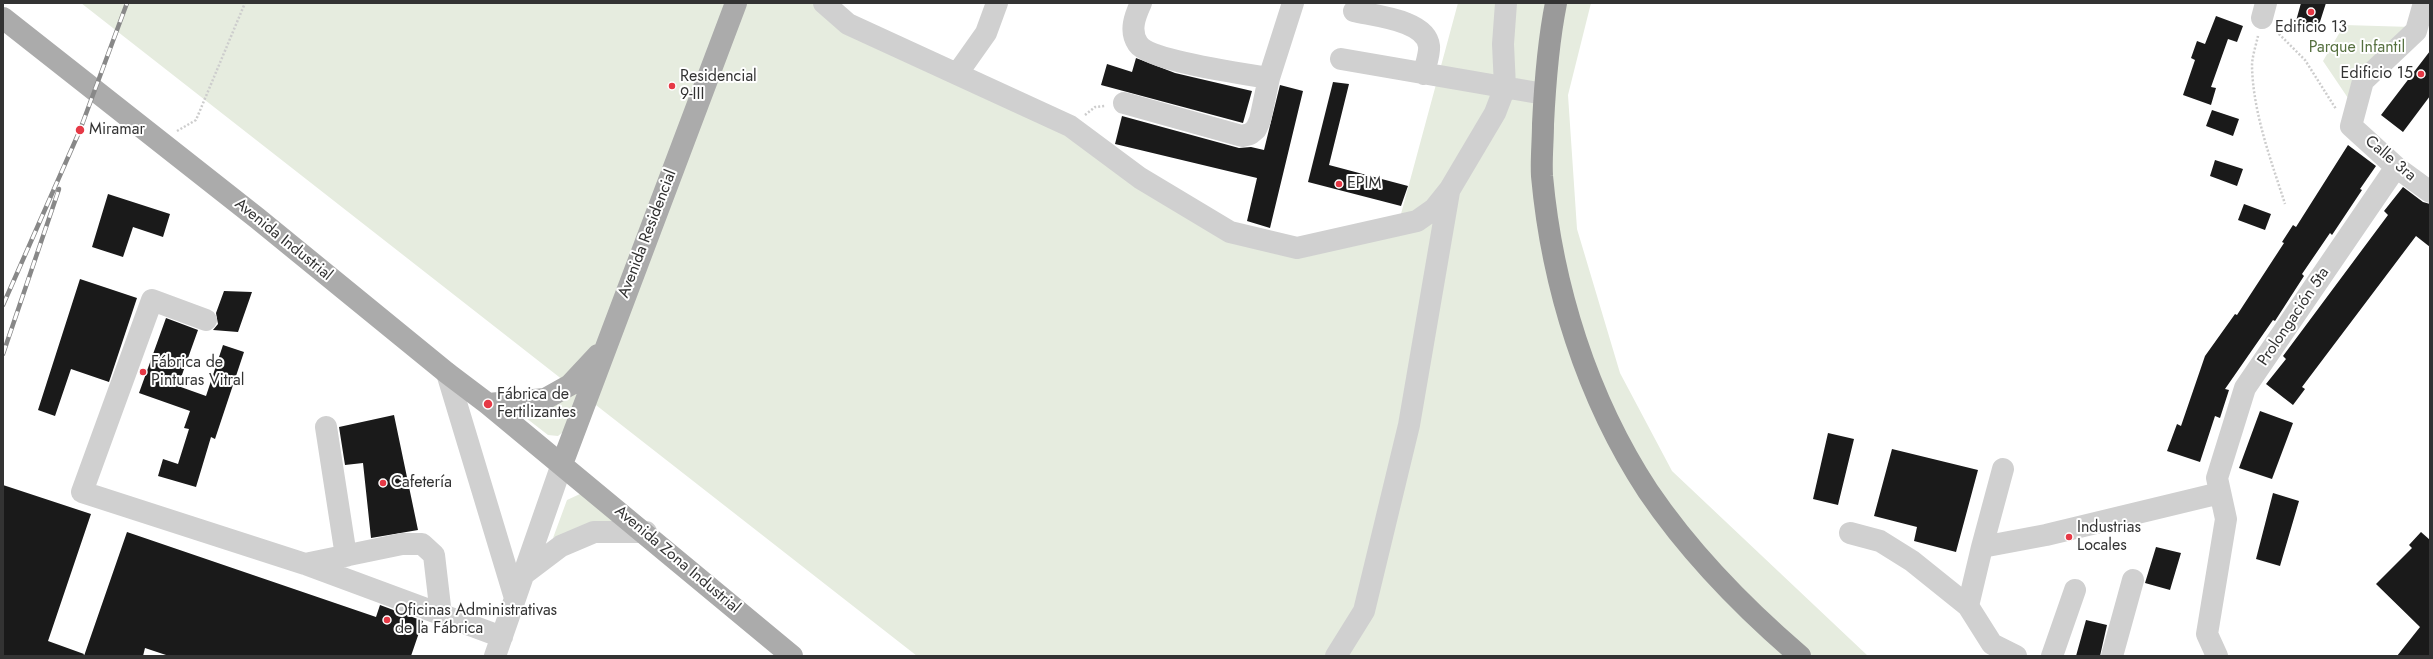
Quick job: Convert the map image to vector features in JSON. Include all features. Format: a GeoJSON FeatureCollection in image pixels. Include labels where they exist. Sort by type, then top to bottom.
{"type":"FeatureCollection","features":[{"type":"Feature","properties":{"kind":"highway"},"geometry":{"type":"LineString","coordinates":[[1556,3],[1550,30],[1544,94],[1542,174],[1550,232],[1565,305],[1591,380],[1617,438],[1648,491],[1676,529],[1723,584],[1770,630],[1800,656]]}},
{"type":"Feature","properties":{"kind":"main road","name":"Avenida Residencial"},"geometry":{"type":"LineString","coordinates":[[562,464],[736,3]]}},
{"type":"Feature","properties":{"kind":"main road","name":"Avenida Industrial"},"geometry":{"type":"LineString","coordinates":[[3,18],[257,218],[447,373],[562,464]]}},
{"type":"Feature","properties":{"kind":"main road"},"geometry":{"type":"LineString","coordinates":[[488,404],[545,399],[570,385],[605,349]]}},
{"type":"Feature","properties":{"kind":"main road","name":"Avenida Zona Industrial"},"geometry":{"type":"LineString","coordinates":[[562,464],[646,532],[792,656]]}},
{"type":"Feature","properties":{"kind":"street"},"geometry":{"type":"LineString","coordinates":[[824,3],[848,24],[1070,126],[1140,178],[1230,232],[1297,248],[1417,221],[1434,209],[1450,189],[1495,113],[1505,87],[1503,44],[1506,3]]}},
{"type":"Feature","properties":{"kind":"street"},"geometry":{"type":"LineString","coordinates":[[957,74],[986,33],[997,3]]}},
{"type":"Feature","properties":{"kind":"street"},"geometry":{"type":"LineString","coordinates":[[1141,3],[1133,25],[1134,36],[1139,45],[1149,52],[1202,66],[1269,78]]}},
{"type":"Feature","properties":{"kind":"street"},"geometry":{"type":"LineString","coordinates":[[1124,103],[1242,136],[1250,134],[1256,129],[1260,120],[1269,78],[1293,3]]}},
{"type":"Feature","properties":{"kind":"street"},"geometry":{"type":"LineString","coordinates":[[2351,126],[2363,81],[2416,31],[2424,3]]}},
{"type":"Feature","properties":{"kind":"street"},"geometry":{"type":"LineString","coordinates":[[1354,11],[1404,22],[1417,28],[1425,34],[1429,47],[1424,74]]}},
{"type":"Feature","properties":{"kind":"street"},"geometry":{"type":"LineString","coordinates":[[1341,59],[1544,94]]}},
{"type":"Feature","properties":{"kind":"street","name":"Calle 3ra"},"geometry":{"type":"LineString","coordinates":[[2351,126],[2396,167],[2430,192]]}},
{"type":"Feature","properties":{"kind":"street","name":"Prolongación 5ta"},"geometry":{"type":"LineString","coordinates":[[2219,486],[2245,388],[2396,167]]}},
{"type":"Feature","properties":{"kind":"street"},"geometry":{"type":"LineString","coordinates":[[1336,656],[1364,611],[1409,425],[1450,189]]}},
{"type":"Feature","properties":{"kind":"street"},"geometry":{"type":"LineString","coordinates":[[1417,221],[1431,234],[1438,259]]}},
{"type":"Feature","properties":{"kind":"street"},"geometry":{"type":"LineString","coordinates":[[206,320],[152,300],[82,492],[305,564],[441,615],[498,647],[562,464]]}},
{"type":"Feature","properties":{"kind":"street"},"geometry":{"type":"LineString","coordinates":[[447,373],[515,598]]}},
{"type":"Feature","properties":{"kind":"street"},"geometry":{"type":"LineString","coordinates":[[326,427],[346,556]]}},
{"type":"Feature","properties":{"kind":"street"},"geometry":{"type":"LineString","coordinates":[[1968,606],[2003,469]]}},
{"type":"Feature","properties":{"kind":"street"},"geometry":{"type":"LineString","coordinates":[[1982,547],[2046,535],[2219,486],[2226,519],[2207,634],[2217,656]]}},
{"type":"Feature","properties":{"kind":"street"},"geometry":{"type":"LineString","coordinates":[[524,574],[561,546],[594,532],[646,532]]}},
{"type":"Feature","properties":{"kind":"street"},"geometry":{"type":"LineString","coordinates":[[1850,533],[1887,545],[1912,561],[1968,606],[1992,644],[2016,656]]}},
{"type":"Feature","properties":{"kind":"street"},"geometry":{"type":"LineString","coordinates":[[305,564],[402,544],[422,544],[434,555],[441,615]]}},
{"type":"Feature","properties":{"kind":"street"},"geometry":{"type":"LineString","coordinates":[[2112,656],[2133,580]]}},
{"type":"Feature","properties":{"kind":"street"},"geometry":{"type":"LineString","coordinates":[[2052,656],[2075,590]]}},
{"type":"Feature","properties":{"kind":"path"},"geometry":{"type":"LineString","coordinates":[[158,141],[196,120],[245,3]]}},
{"type":"Feature","properties":{"kind":"path"},"geometry":{"type":"LineString","coordinates":[[2264,10],[2305,60],[2331,102],[2351,126]]}},
{"type":"Feature","properties":{"kind":"path"},"geometry":{"type":"LineString","coordinates":[[2264,10],[2252,65],[2257,104],[2266,146],[2285,204]]}},
{"type":"Feature","properties":{"kind":"path"},"geometry":{"type":"LineString","coordinates":[[1070,126],[1095,107],[1124,103]]}},
{"type":"Feature","properties":{"kind":"green space"},"geometry":{"type":"Polygon","coordinates":[[[81,3],[823,3],[1070,126],[1187,206],[1297,248],[1398,225],[1458,3],[1591,3],[1568,95],[1577,229],[1620,373],[1672,471],[1868,656],[917,656],[578,391],[568,428],[558,436],[548,435],[517,411],[577,391],[81,3]]]}},
{"type":"Feature","properties":{"kind":"green space","name":"Parque Infantil"},"geometry":{"type":"Polygon","coordinates":[[[2344,25],[2412,27],[2350,101],[2323,61],[2344,25]]]}},
{"type":"Feature","properties":{"kind":"green space"},"geometry":{"type":"Polygon","coordinates":[[[580,494],[620,521],[570,531],[553,538],[567,500],[580,494]]]}},
{"type":"Feature","properties":{"kind":"building","name":"Edificio 13"},"geometry":{"type":"Polygon","coordinates":[[[2301,3],[2326,3],[2318,28],[2296,21],[2301,3]]]}},
{"type":"Feature","properties":{"kind":"building"},"geometry":{"type":"Polygon","coordinates":[[[2216,16],[2243,26],[2237,42],[2228,39],[2211,87],[2216,88],[2211,105],[2183,95],[2195,60],[2191,58],[2197,41],[2205,44],[2216,16]]]}},
{"type":"Feature","properties":{"kind":"building","name":"Edificio 15"},"geometry":{"type":"Polygon","coordinates":[[[2430,51],[2430,96],[2403,132],[2381,115],[2430,51]]]}},
{"type":"Feature","properties":{"kind":"building"},"geometry":{"type":"Polygon","coordinates":[[[1136,58],[1175,73],[1252,91],[1243,123],[1101,85],[1107,64],[1132,72],[1136,58]]]}},
{"type":"Feature","properties":{"kind":"building"},"geometry":{"type":"Polygon","coordinates":[[[1333,82],[1349,84],[1329,165],[1408,186],[1401,206],[1308,182],[1333,82]]]}},
{"type":"Feature","properties":{"kind":"building"},"geometry":{"type":"Polygon","coordinates":[[[1280,85],[1303,91],[1270,228],[1247,221],[1257,178],[1115,144],[1122,116],[1239,148],[1251,147],[1264,150],[1280,85]]]}},
{"type":"Feature","properties":{"kind":"building"},"geometry":{"type":"Polygon","coordinates":[[[2212,110],[2239,119],[2233,136],[2206,126],[2212,110]]]}},
{"type":"Feature","properties":{"kind":"building"},"geometry":{"type":"Polygon","coordinates":[[[2348,145],[2376,166],[2360,189],[2362,190],[2332,235],[2330,233],[2302,274],[2304,276],[2275,321],[2273,320],[2225,389],[2229,390],[2220,418],[2215,416],[2200,462],[2167,451],[2177,424],[2181,426],[2205,356],[2235,314],[2237,315],[2284,243],[2282,242],[2293,225],[2296,227],[2348,145]]]}},
{"type":"Feature","properties":{"kind":"building"},"geometry":{"type":"Polygon","coordinates":[[[2215,160],[2243,169],[2237,186],[2210,176],[2215,160]]]}},
{"type":"Feature","properties":{"kind":"building"},"geometry":{"type":"Polygon","coordinates":[[[2403,187],[2423,202],[2430,204],[2430,247],[2416,236],[2302,387],[2305,389],[2293,405],[2266,384],[2286,359],[2283,356],[2388,215],[2384,211],[2403,187]]]}},
{"type":"Feature","properties":{"kind":"building"},"geometry":{"type":"Polygon","coordinates":[[[108,194],[170,214],[163,237],[133,227],[123,257],[92,247],[108,194]]]}},
{"type":"Feature","properties":{"kind":"building"},"geometry":{"type":"Polygon","coordinates":[[[2244,204],[2271,214],[2265,230],[2238,220],[2244,204]]]}},
{"type":"Feature","properties":{"kind":"building"},"geometry":{"type":"Polygon","coordinates":[[[80,279],[137,298],[109,382],[71,369],[55,416],[38,410],[80,279]]]}},
{"type":"Feature","properties":{"kind":"building"},"geometry":{"type":"Polygon","coordinates":[[[224,291],[252,292],[238,332],[213,330],[218,324],[216,313],[224,291]]]}},
{"type":"Feature","properties":{"kind":"building"},"geometry":{"type":"Polygon","coordinates":[[[166,318],[198,330],[178,386],[206,396],[223,345],[244,352],[215,439],[211,437],[196,487],[158,476],[163,459],[178,464],[189,429],[184,428],[190,411],[139,393],[166,318]]]}},
{"type":"Feature","properties":{"kind":"building"},"geometry":{"type":"Polygon","coordinates":[[[2260,411],[2293,423],[2272,479],[2239,468],[2260,411]]]}},
{"type":"Feature","properties":{"kind":"building"},"geometry":{"type":"Polygon","coordinates":[[[394,415],[418,530],[371,538],[363,463],[345,465],[339,427],[394,415]]]}},
{"type":"Feature","properties":{"kind":"building"},"geometry":{"type":"Polygon","coordinates":[[[1828,433],[1854,439],[1838,505],[1813,499],[1828,433]]]}},
{"type":"Feature","properties":{"kind":"building"},"geometry":{"type":"Polygon","coordinates":[[[1892,449],[1978,470],[1956,552],[1914,541],[1917,527],[1874,516],[1892,449]]]}},
{"type":"Feature","properties":{"kind":"building"},"geometry":{"type":"Polygon","coordinates":[[[3,485],[91,514],[48,641],[84,654],[83,656],[3,656],[3,485]]]}},
{"type":"Feature","properties":{"kind":"building"},"geometry":{"type":"Polygon","coordinates":[[[2273,493],[2299,501],[2280,566],[2256,559],[2273,493]]]}},
{"type":"Feature","properties":{"kind":"building"},"geometry":{"type":"Polygon","coordinates":[[[127,532],[376,617],[380,605],[423,621],[411,656],[169,656],[145,648],[143,656],[84,656],[127,532]]]}},
{"type":"Feature","properties":{"kind":"building"},"geometry":{"type":"Polygon","coordinates":[[[2421,532],[2430,540],[2430,656],[2397,656],[2420,627],[2376,584],[2412,548],[2409,545],[2421,532]]]}},
{"type":"Feature","properties":{"kind":"building"},"geometry":{"type":"Polygon","coordinates":[[[2156,547],[2181,553],[2170,590],[2145,583],[2156,547]]]}},
{"type":"Feature","properties":{"kind":"building"},"geometry":{"type":"Polygon","coordinates":[[[2086,620],[2107,625],[2100,656],[2076,656],[2086,620]]]}},
{"type":"Feature","properties":{"kind":"railway"},"geometry":{"type":"LineString","coordinates":[[3,305],[80,130],[127,3]]}},
{"type":"Feature","properties":{"kind":"railway"},"geometry":{"type":"LineString","coordinates":[[3,354],[59,189]]}},
{"type":"Feature","properties":{"kind":"place","name":"Edificio 13"},"geometry":{"type":"Point","coordinates":[2311,12]}},
{"type":"Feature","properties":{"kind":"place","name":"Edificio 15"},"geometry":{"type":"Point","coordinates":[2421,74]}},
{"type":"Feature","properties":{"kind":"place","name":"Residencial 9-III"},"geometry":{"type":"Point","coordinates":[672,86]}},
{"type":"Feature","properties":{"kind":"place","name":"Miramar"},"geometry":{"type":"Point","coordinates":[80,130]}},
{"type":"Feature","properties":{"kind":"place","name":"EPIM"},"geometry":{"type":"Point","coordinates":[1339,184]}},
{"type":"Feature","properties":{"kind":"place","name":"Fábrica de Pinturas Vitral"},"geometry":{"type":"Point","coordinates":[143,372]}},
{"type":"Feature","properties":{"kind":"place","name":"Fábrica de Fertilizantes"},"geometry":{"type":"Point","coordinates":[488,404]}},
{"type":"Feature","properties":{"kind":"place","name":"Cafetería"},"geometry":{"type":"Point","coordinates":[383,483]}},
{"type":"Feature","properties":{"kind":"place","name":"Industrias Locales"},"geometry":{"type":"Point","coordinates":[2069,537]}},
{"type":"Feature","properties":{"kind":"place","name":"Oficinas Administrativas de la Fábrica"},"geometry":{"type":"Point","coordinates":[387,620]}}]}
